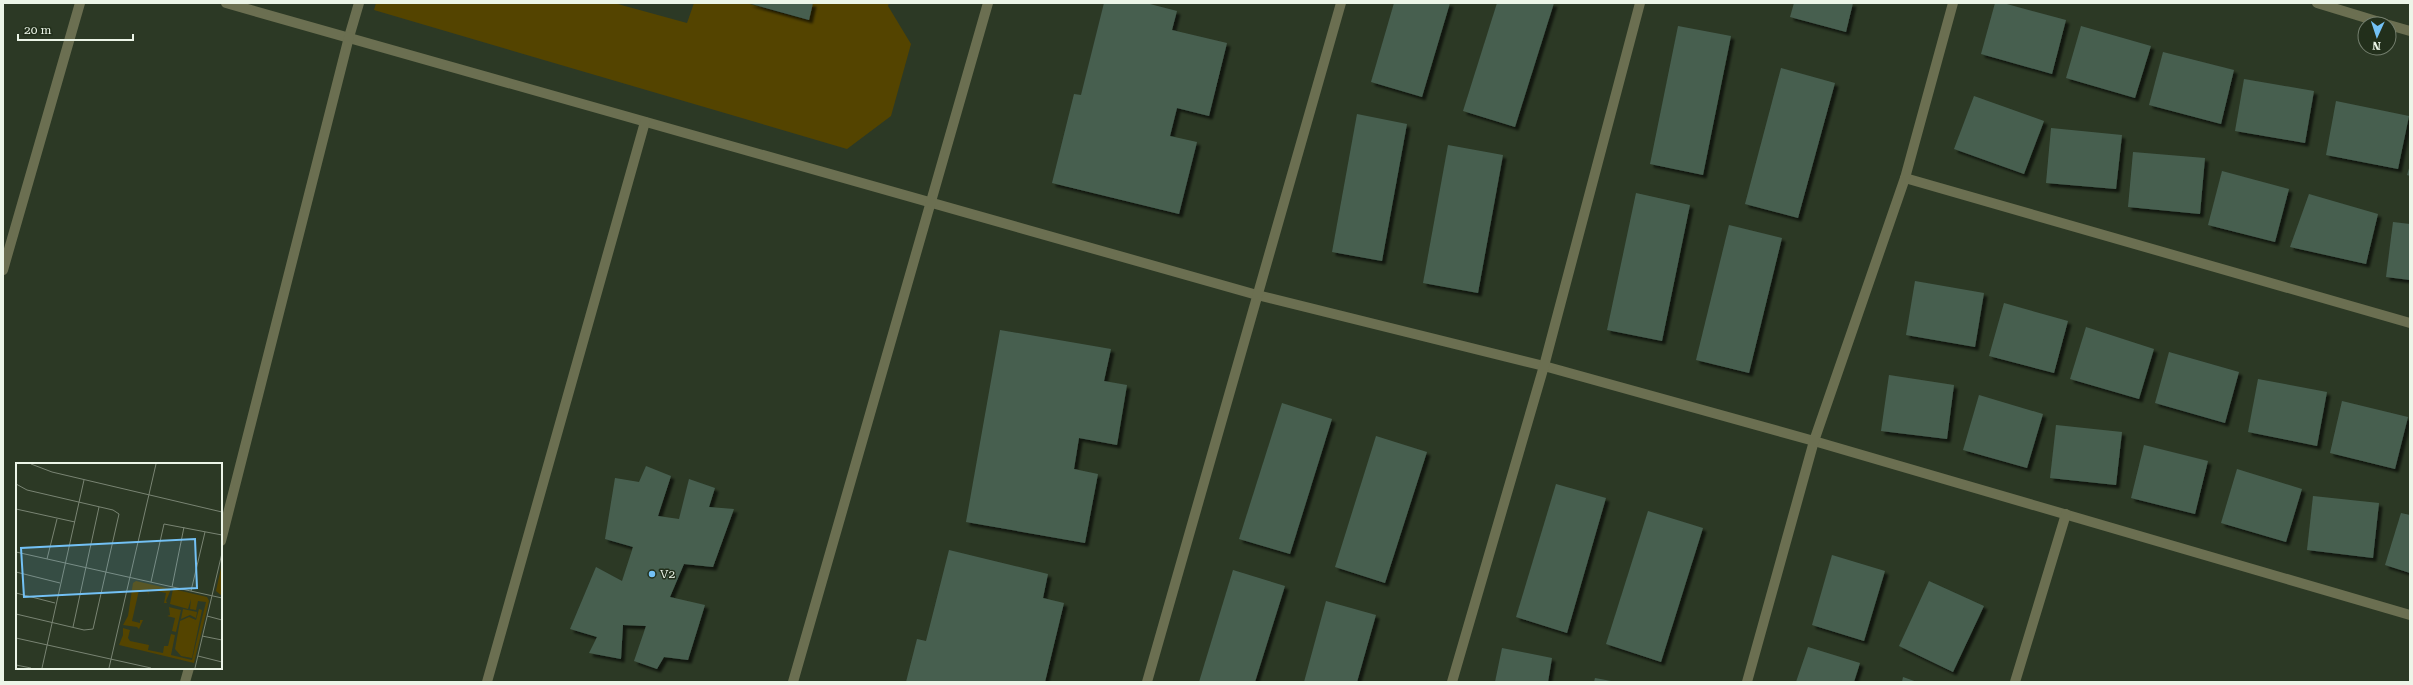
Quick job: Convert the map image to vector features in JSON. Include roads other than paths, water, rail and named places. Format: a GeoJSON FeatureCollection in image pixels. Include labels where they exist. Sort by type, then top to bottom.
{"type":"FeatureCollection","features":[{"type":"Feature","properties":{"kind":"street"},"geometry":{"type":"LineString","coordinates":[[3,270],[80,3]]}},
{"type":"Feature","properties":{"kind":"street"},"geometry":{"type":"LineString","coordinates":[[226,3],[1257,295],[1544,366],[1814,441],[2410,615]]}},
{"type":"Feature","properties":{"kind":"street"},"geometry":{"type":"LineString","coordinates":[[222,537],[349,37],[359,3]]}},
{"type":"Feature","properties":{"kind":"street"},"geometry":{"type":"LineString","coordinates":[[793,682],[988,3]]}},
{"type":"Feature","properties":{"kind":"street"},"geometry":{"type":"LineString","coordinates":[[1148,682],[1341,3]]}},
{"type":"Feature","properties":{"kind":"street"},"geometry":{"type":"LineString","coordinates":[[1452,682],[1544,366],[1640,3]]}},
{"type":"Feature","properties":{"kind":"street"},"geometry":{"type":"LineString","coordinates":[[1747,682],[1814,441],[1905,178],[1953,3]]}},
{"type":"Feature","properties":{"kind":"street"},"geometry":{"type":"LineString","coordinates":[[2317,3],[2361,16]]}},
{"type":"Feature","properties":{"kind":"street"},"geometry":{"type":"LineString","coordinates":[[2397,27],[2410,31]]}},
{"type":"Feature","properties":{"kind":"street"},"geometry":{"type":"LineString","coordinates":[[487,682],[645,122]]}},
{"type":"Feature","properties":{"kind":"street"},"geometry":{"type":"LineString","coordinates":[[1905,178],[2410,323]]}},
{"type":"Feature","properties":{"kind":"street"},"geometry":{"type":"LineString","coordinates":[[2015,682],[2066,514]]}},
{"type":"Feature","properties":{"kind":"street"},"geometry":{"type":"LineString","coordinates":[[185,682],[189,669]]}},
{"type":"Feature","properties":{"kind":"place","name":"V2"},"geometry":{"type":"Point","coordinates":[652,574]}}]}
